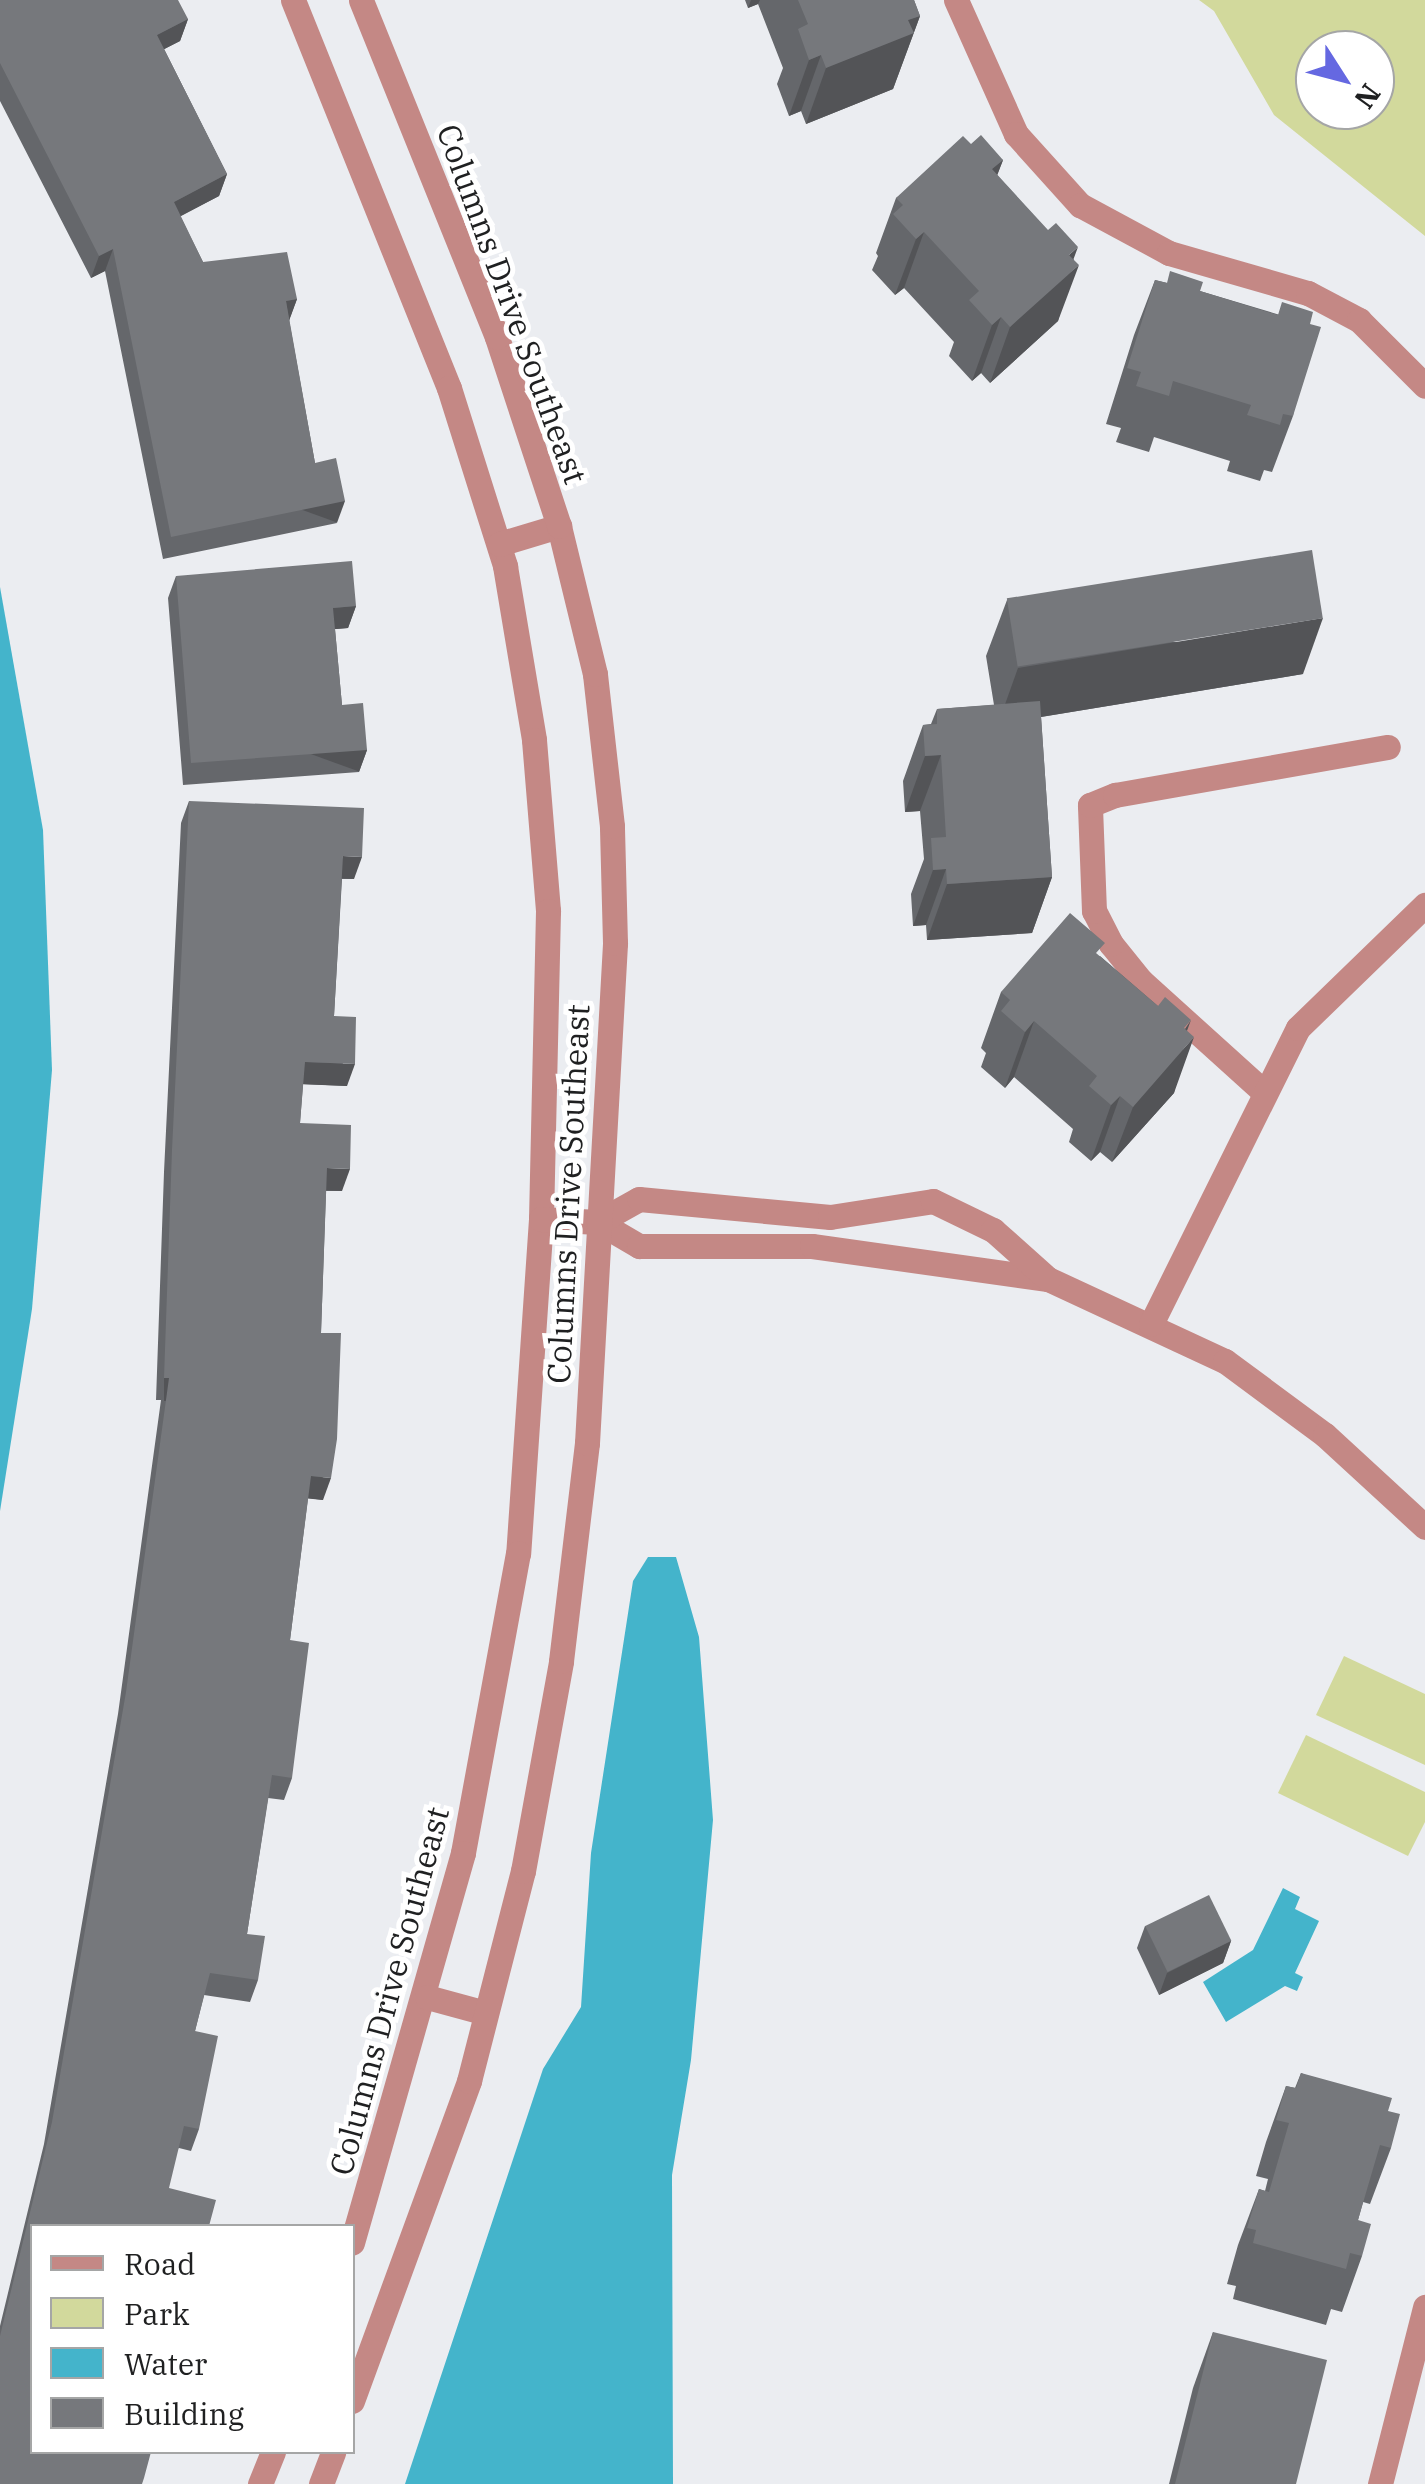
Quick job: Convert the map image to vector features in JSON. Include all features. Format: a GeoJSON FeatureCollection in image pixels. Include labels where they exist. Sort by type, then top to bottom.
{"type":"FeatureCollection","features":[{"type":"Feature","properties":{"kind":"street","name":"Columns Drive Southeast"},"geometry":{"type":"LineString","coordinates":[[293,0],[449,388],[499,544],[544,833],[549,997],[541,1219],[518,1553],[463,1853],[426,1997],[355,2234]]}},
{"type":"Feature","properties":{"kind":"street","name":"Columns Drive Southeast"},"geometry":{"type":"LineString","coordinates":[[355,2393],[436,2180],[523,1871],[577,1554],[615,942],[612,826],[595,674],[559,526],[496,337],[361,0]]}},
{"type":"Feature","properties":{"kind":"street"},"geometry":{"type":"LineString","coordinates":[[956,0],[1016,134],[1080,206],[1168,253],[1308,293],[1359,320],[1425,386]]}},
{"type":"Feature","properties":{"kind":"street"},"geometry":{"type":"LineString","coordinates":[[499,544],[559,526]]}},
{"type":"Feature","properties":{"kind":"street"},"geometry":{"type":"LineString","coordinates":[[1265,1093],[1141,981],[1112,944],[1094,911],[1090,806],[1115,795],[1388,747]]}},
{"type":"Feature","properties":{"kind":"street"},"geometry":{"type":"LineString","coordinates":[[1151,1324],[1215,1206],[1298,1028],[1425,905]]}},
{"type":"Feature","properties":{"kind":"street"},"geometry":{"type":"LineString","coordinates":[[598,1222],[639,1199],[813,1215],[946,1204],[993,1230],[1048,1279]]}},
{"type":"Feature","properties":{"kind":"street"},"geometry":{"type":"LineString","coordinates":[[812,1246],[813,1215]]}},
{"type":"Feature","properties":{"kind":"street"},"geometry":{"type":"LineString","coordinates":[[541,1219],[598,1222],[638,1246],[812,1246],[1048,1279],[1225,1361],[1325,1434],[1425,1528]]}},
{"type":"Feature","properties":{"kind":"street"},"geometry":{"type":"LineString","coordinates":[[426,1997],[486,2012]]}},
{"type":"Feature","properties":{"kind":"street"},"geometry":{"type":"LineString","coordinates":[[1380,2484],[1425,2307]]}},
{"type":"Feature","properties":{"kind":"street"},"geometry":{"type":"LineString","coordinates":[[260,2484],[272,2454]]}},
{"type":"Feature","properties":{"kind":"street"},"geometry":{"type":"LineString","coordinates":[[321,2484],[332,2454]]}},
{"type":"Feature","properties":{"kind":"green space"},"geometry":{"type":"Polygon","coordinates":[[[1199,0],[1425,0],[1425,236],[1274,115],[1214,11],[1199,0]]]}},
{"type":"Feature","properties":{"kind":"green space"},"geometry":{"type":"Polygon","coordinates":[[[1344,1656],[1425,1694],[1425,1765],[1316,1715],[1344,1656]]]}},
{"type":"Feature","properties":{"kind":"green space"},"geometry":{"type":"Polygon","coordinates":[[[1306,1735],[1425,1792],[1425,1822],[1408,1856],[1278,1793],[1306,1735]]]}},
{"type":"Feature","properties":{"kind":"water"},"geometry":{"type":"Polygon","coordinates":[[[0,587],[43,830],[52,1070],[32,1309],[0,1511],[0,587]]]}},
{"type":"Feature","properties":{"kind":"water"},"geometry":{"type":"Polygon","coordinates":[[[648,1557],[676,1557],[699,1637],[713,1820],[691,2060],[672,2175],[673,2484],[405,2484],[543,2069],[581,2007],[591,1853],[633,1581],[648,1557]]]}},
{"type":"Feature","properties":{"kind":"water"},"geometry":{"type":"Polygon","coordinates":[[[1283,1888],[1300,1897],[1295,1909],[1319,1921],[1295,1973],[1303,1977],[1297,1991],[1285,1986],[1226,2022],[1203,1982],[1253,1950],[1283,1888]]]}},
{"type":"Feature","properties":{"kind":"building"},"geometry":{"type":"Polygon","coordinates":[[[0,0],[178,0],[188,19],[157,35],[227,174],[174,202],[203,262],[287,252],[297,299],[286,301],[315,463],[336,458],[345,501],[171,537],[113,249],[99,256],[0,63],[0,0]]]}},
{"type":"Feature","properties":{"kind":"building"},"geometry":{"type":"Polygon","coordinates":[[[798,0],[914,0],[920,16],[908,20],[914,33],[826,68],[821,55],[809,60],[798,29],[808,24],[798,0]]]}},
{"type":"Feature","properties":{"kind":"building"},"geometry":{"type":"Polygon","coordinates":[[[981,135],[1003,160],[992,169],[1048,230],[1056,223],[1078,247],[1069,255],[1079,265],[1010,327],[1001,317],[992,325],[969,300],[979,291],[924,232],[916,239],[893,214],[903,205],[896,198],[963,136],[971,144],[981,135]]]}},
{"type":"Feature","properties":{"kind":"building"},"geometry":{"type":"Polygon","coordinates":[[[1170,271],[1203,282],[1200,291],[1278,315],[1282,302],[1313,312],[1310,324],[1321,327],[1293,416],[1283,414],[1280,425],[1247,415],[1251,405],[1173,381],[1169,396],[1136,386],[1141,372],[1127,368],[1155,280],[1167,283],[1170,271]]]}},
{"type":"Feature","properties":{"kind":"building"},"geometry":{"type":"Polygon","coordinates":[[[1312,550],[1323,618],[1018,666],[1007,598],[1312,550]]]}},
{"type":"Feature","properties":{"kind":"building"},"geometry":{"type":"Polygon","coordinates":[[[352,561],[356,606],[333,608],[342,705],[363,703],[367,750],[191,763],[176,576],[352,561]]]}},
{"type":"Feature","properties":{"kind":"building"},"geometry":{"type":"Polygon","coordinates":[[[1040,701],[1052,877],[947,884],[946,869],[933,870],[931,838],[946,837],[941,755],[925,756],[923,725],[937,724],[937,709],[1040,701]]]}},
{"type":"Feature","properties":{"kind":"building"},"geometry":{"type":"Polygon","coordinates":[[[189,801],[364,808],[362,857],[343,856],[334,1016],[356,1017],[355,1064],[305,1062],[300,1123],[351,1125],[350,1169],[327,1168],[321,1333],[341,1333],[337,1439],[331,1478],[311,1476],[290,1640],[309,1643],[292,1778],[272,1775],[247,1934],[265,1936],[258,1980],[210,1973],[195,2031],[218,2036],[199,2129],[184,2126],[169,2188],[216,2200],[210,2224],[30,2224],[30,2454],[150,2454],[142,2484],[0,2484],[0,2336],[52,2122],[126,1692],[169,1378],[164,1378],[189,801]]]}},
{"type":"Feature","properties":{"kind":"building"},"geometry":{"type":"Polygon","coordinates":[[[1070,913],[1105,943],[1096,953],[1158,1006],[1165,997],[1191,1020],[1184,1028],[1194,1037],[1133,1107],[1120,1096],[1111,1105],[1089,1086],[1097,1076],[1034,1021],[1025,1032],[1001,1011],[1010,1000],[1001,992],[1070,913]]]}},
{"type":"Feature","properties":{"kind":"building"},"geometry":{"type":"Polygon","coordinates":[[[1209,1895],[1231,1941],[1168,1972],[1145,1926],[1209,1895]]]}},
{"type":"Feature","properties":{"kind":"building"},"geometry":{"type":"Polygon","coordinates":[[[1301,2073],[1392,2098],[1388,2111],[1400,2114],[1391,2148],[1380,2145],[1358,2220],[1371,2224],[1362,2256],[1350,2253],[1346,2269],[1253,2243],[1256,2230],[1247,2228],[1259,2189],[1269,2192],[1289,2123],[1276,2120],[1286,2086],[1296,2088],[1301,2073]]]}},
{"type":"Feature","properties":{"kind":"building"},"geometry":{"type":"Polygon","coordinates":[[[1213,2332],[1327,2360],[1296,2484],[1175,2484],[1213,2332]]]}}]}
